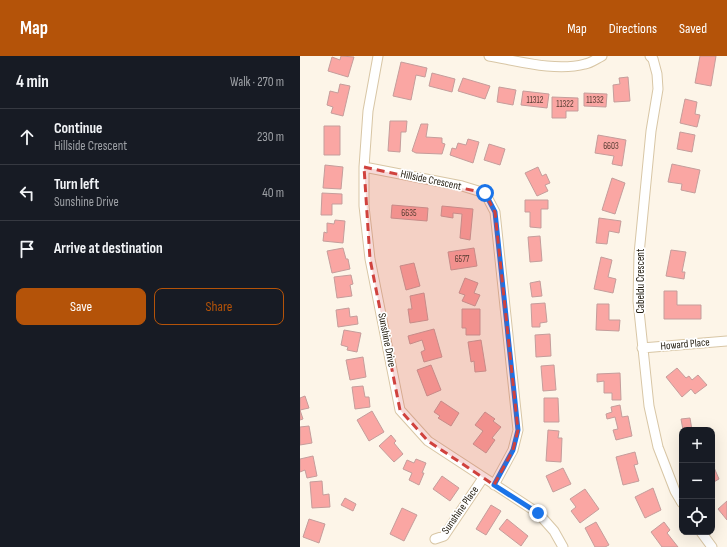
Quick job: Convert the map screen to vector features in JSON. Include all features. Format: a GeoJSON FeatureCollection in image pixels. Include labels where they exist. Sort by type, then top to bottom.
{"type":"FeatureCollection","features":[{"type":"Feature","properties":{"kind":"street","name":"Sunshine Drive"},"geometry":{"type":"LineString","coordinates":[[378,56],[368,111],[364,167],[364,206],[370,259],[400,410],[428,441],[538,513],[554,531],[563,547]]}},
{"type":"Feature","properties":{"kind":"street"},"geometry":{"type":"LineString","coordinates":[[489,56],[522,59],[534,64],[566,67],[586,64],[602,56]]}},
{"type":"Feature","properties":{"kind":"street","name":"Cabeldu Crescent"},"geometry":{"type":"LineString","coordinates":[[650,56],[653,59],[658,74],[658,89],[651,131],[639,254],[638,301],[649,406],[658,447],[675,491],[680,499]]}},
{"type":"Feature","properties":{"kind":"street","name":"Hillside Crescent"},"geometry":{"type":"LineString","coordinates":[[364,167],[462,186],[485,193],[495,212],[518,430],[513,450],[494,485]]}},
{"type":"Feature","properties":{"kind":"street","name":"Howard Place"},"geometry":{"type":"LineString","coordinates":[[642,348],[727,341]]}},
{"type":"Feature","properties":{"kind":"street","name":"Sunshine Place"},"geometry":{"type":"LineString","coordinates":[[435,539],[444,536],[483,478]]}},
{"type":"Feature","properties":{"kind":"street"},"geometry":{"type":"LineString","coordinates":[[703,535],[712,547]]}},
{"type":"Feature","properties":{"kind":"highlighted area"},"geometry":{"type":"Polygon","coordinates":[[[364,167],[485,193],[495,212],[518,430],[513,450],[494,485],[428,441],[400,410],[370,259],[364,167]]]}},
{"type":"Feature","properties":{"kind":"building"},"geometry":{"type":"Polygon","coordinates":[[[341,56],[354,57],[348,77],[328,71],[332,57],[340,60],[341,56]]]}},
{"type":"Feature","properties":{"kind":"building"},"geometry":{"type":"Polygon","coordinates":[[[700,56],[716,56],[711,86],[695,83],[700,56]]]}},
{"type":"Feature","properties":{"kind":"building"},"geometry":{"type":"Polygon","coordinates":[[[401,62],[427,68],[425,77],[416,75],[411,100],[393,96],[401,62]]]}},
{"type":"Feature","properties":{"kind":"building"},"geometry":{"type":"Polygon","coordinates":[[[432,73],[455,79],[452,92],[429,86],[432,73]]]}},
{"type":"Feature","properties":{"kind":"building"},"geometry":{"type":"Polygon","coordinates":[[[628,77],[630,101],[614,102],[613,85],[620,84],[619,78],[628,77]]]}},
{"type":"Feature","properties":{"kind":"building"},"geometry":{"type":"Polygon","coordinates":[[[463,78],[490,86],[485,99],[458,91],[463,78]]]}},
{"type":"Feature","properties":{"kind":"building"},"geometry":{"type":"Polygon","coordinates":[[[340,84],[350,86],[343,116],[331,113],[333,107],[327,105],[330,91],[338,93],[340,84]]]}},
{"type":"Feature","properties":{"kind":"building"},"geometry":{"type":"Polygon","coordinates":[[[499,87],[516,90],[513,105],[497,102],[499,87]]]}},
{"type":"Feature","properties":{"kind":"building"},"geometry":{"type":"Polygon","coordinates":[[[523,91],[549,94],[547,108],[521,105],[523,91]]]}},
{"type":"Feature","properties":{"kind":"building"},"geometry":{"type":"Polygon","coordinates":[[[584,93],[607,94],[606,107],[584,106],[584,93]]]}},
{"type":"Feature","properties":{"kind":"building"},"geometry":{"type":"Polygon","coordinates":[[[552,97],[578,98],[578,111],[566,111],[566,118],[552,118],[552,97]]]}},
{"type":"Feature","properties":{"kind":"building"},"geometry":{"type":"Polygon","coordinates":[[[685,99],[697,102],[695,114],[700,115],[697,127],[680,123],[685,99]]]}},
{"type":"Feature","properties":{"kind":"building"},"geometry":{"type":"Polygon","coordinates":[[[390,121],[407,121],[406,132],[401,132],[400,152],[388,151],[390,121]]]}},
{"type":"Feature","properties":{"kind":"building"},"geometry":{"type":"Polygon","coordinates":[[[421,124],[428,124],[426,137],[442,138],[442,143],[445,144],[442,154],[416,153],[412,151],[421,124]]]}},
{"type":"Feature","properties":{"kind":"building"},"geometry":{"type":"Polygon","coordinates":[[[324,126],[340,126],[340,155],[324,155],[324,126]]]}},
{"type":"Feature","properties":{"kind":"building"},"geometry":{"type":"Polygon","coordinates":[[[680,132],[695,135],[692,152],[677,149],[680,132]]]}},
{"type":"Feature","properties":{"kind":"building"},"geometry":{"type":"Polygon","coordinates":[[[598,135],[626,140],[622,166],[612,164],[614,156],[595,153],[598,135]]]}},
{"type":"Feature","properties":{"kind":"building"},"geometry":{"type":"Polygon","coordinates":[[[468,139],[479,142],[473,163],[450,155],[452,148],[456,149],[458,143],[466,145],[468,139]]]}},
{"type":"Feature","properties":{"kind":"building"},"geometry":{"type":"Polygon","coordinates":[[[489,144],[505,149],[500,165],[484,160],[489,144]]]}},
{"type":"Feature","properties":{"kind":"building"},"geometry":{"type":"Polygon","coordinates":[[[672,164],[700,170],[695,193],[681,190],[682,184],[668,182],[672,164]]]}},
{"type":"Feature","properties":{"kind":"building"},"geometry":{"type":"Polygon","coordinates":[[[325,165],[343,167],[341,189],[323,188],[325,165]]]}},
{"type":"Feature","properties":{"kind":"building"},"geometry":{"type":"Polygon","coordinates":[[[538,167],[542,176],[546,174],[550,183],[545,185],[548,191],[537,196],[525,173],[538,167]]]}},
{"type":"Feature","properties":{"kind":"building"},"geometry":{"type":"Polygon","coordinates":[[[612,178],[625,183],[615,214],[602,210],[612,178]]]}},
{"type":"Feature","properties":{"kind":"building"},"geometry":{"type":"Polygon","coordinates":[[[322,193],[342,194],[342,204],[332,204],[332,215],[321,215],[322,193]]]}},
{"type":"Feature","properties":{"kind":"building"},"geometry":{"type":"Polygon","coordinates":[[[525,200],[548,200],[548,209],[541,209],[541,228],[530,227],[530,212],[525,212],[525,200]]]}},
{"type":"Feature","properties":{"kind":"building"},"geometry":{"type":"Polygon","coordinates":[[[392,205],[428,208],[427,221],[391,218],[392,205]]]}},
{"type":"Feature","properties":{"kind":"building"},"geometry":{"type":"Polygon","coordinates":[[[442,206],[473,209],[470,240],[460,238],[462,214],[453,213],[453,218],[441,216],[442,206]]]}},
{"type":"Feature","properties":{"kind":"building"},"geometry":{"type":"Polygon","coordinates":[[[599,218],[621,221],[619,233],[609,231],[607,244],[596,243],[599,218]]]}},
{"type":"Feature","properties":{"kind":"building"},"geometry":{"type":"Polygon","coordinates":[[[335,220],[345,221],[343,243],[323,241],[324,232],[327,233],[327,223],[334,224],[335,220]]]}},
{"type":"Feature","properties":{"kind":"building"},"geometry":{"type":"Polygon","coordinates":[[[540,236],[542,261],[530,262],[528,237],[540,236]]]}},
{"type":"Feature","properties":{"kind":"building"},"geometry":{"type":"Polygon","coordinates":[[[343,248],[346,259],[348,259],[350,269],[332,273],[327,251],[343,248]]]}},
{"type":"Feature","properties":{"kind":"building"},"geometry":{"type":"Polygon","coordinates":[[[474,248],[477,266],[451,270],[448,252],[474,248]]]}},
{"type":"Feature","properties":{"kind":"building"},"geometry":{"type":"Polygon","coordinates":[[[671,250],[686,252],[682,272],[685,272],[684,279],[666,276],[671,250]]]}},
{"type":"Feature","properties":{"kind":"building"},"geometry":{"type":"Polygon","coordinates":[[[601,257],[612,260],[608,277],[616,279],[613,293],[594,289],[601,257]]]}},
{"type":"Feature","properties":{"kind":"building"},"geometry":{"type":"Polygon","coordinates":[[[414,263],[420,286],[406,290],[400,266],[414,263]]]}},
{"type":"Feature","properties":{"kind":"building"},"geometry":{"type":"Polygon","coordinates":[[[351,275],[353,284],[350,285],[352,296],[337,298],[334,277],[351,275]]]}},
{"type":"Feature","properties":{"kind":"building"},"geometry":{"type":"Polygon","coordinates":[[[465,278],[478,283],[474,293],[480,295],[475,306],[462,301],[465,295],[459,293],[465,278]]]}},
{"type":"Feature","properties":{"kind":"building"},"geometry":{"type":"Polygon","coordinates":[[[540,281],[542,296],[532,297],[530,283],[540,281]]]}},
{"type":"Feature","properties":{"kind":"building"},"geometry":{"type":"Polygon","coordinates":[[[664,291],[677,291],[677,305],[701,305],[701,319],[664,319],[664,291]]]}},
{"type":"Feature","properties":{"kind":"building"},"geometry":{"type":"Polygon","coordinates":[[[424,293],[428,320],[410,323],[408,309],[412,309],[410,296],[424,293]]]}},
{"type":"Feature","properties":{"kind":"building"},"geometry":{"type":"Polygon","coordinates":[[[545,303],[547,322],[540,323],[540,327],[532,327],[531,304],[545,303]]]}},
{"type":"Feature","properties":{"kind":"building"},"geometry":{"type":"Polygon","coordinates":[[[597,304],[609,304],[609,320],[620,320],[619,331],[596,330],[597,304]]]}},
{"type":"Feature","properties":{"kind":"building"},"geometry":{"type":"Polygon","coordinates":[[[349,308],[350,317],[357,316],[358,324],[338,327],[336,310],[349,308]]]}},
{"type":"Feature","properties":{"kind":"building"},"geometry":{"type":"Polygon","coordinates":[[[462,309],[480,309],[480,335],[466,335],[466,328],[462,328],[462,309]]]}},
{"type":"Feature","properties":{"kind":"building"},"geometry":{"type":"Polygon","coordinates":[[[434,329],[442,357],[424,362],[421,352],[425,350],[422,340],[410,344],[408,336],[434,329]]]}},
{"type":"Feature","properties":{"kind":"building"},"geometry":{"type":"Polygon","coordinates":[[[344,330],[361,333],[357,352],[347,350],[348,347],[341,345],[344,330]]]}},
{"type":"Feature","properties":{"kind":"building"},"geometry":{"type":"Polygon","coordinates":[[[550,334],[551,356],[536,357],[535,335],[550,334]]]}},
{"type":"Feature","properties":{"kind":"building"},"geometry":{"type":"Polygon","coordinates":[[[481,340],[486,371],[475,372],[474,361],[471,362],[468,342],[481,340]]]}},
{"type":"Feature","properties":{"kind":"building"},"geometry":{"type":"Polygon","coordinates":[[[363,357],[366,377],[350,380],[346,360],[363,357]]]}},
{"type":"Feature","properties":{"kind":"building"},"geometry":{"type":"Polygon","coordinates":[[[431,365],[441,390],[427,396],[417,370],[431,365]]]}},
{"type":"Feature","properties":{"kind":"building"},"geometry":{"type":"Polygon","coordinates":[[[554,365],[556,390],[543,391],[541,366],[554,365]]]}},
{"type":"Feature","properties":{"kind":"building"},"geometry":{"type":"Polygon","coordinates":[[[677,368],[686,378],[689,376],[692,380],[698,375],[707,385],[695,394],[691,389],[682,397],[666,377],[677,368]]]}},
{"type":"Feature","properties":{"kind":"building"},"geometry":{"type":"Polygon","coordinates":[[[620,373],[621,400],[612,400],[612,393],[604,393],[604,381],[597,382],[597,374],[620,373]]]}},
{"type":"Feature","properties":{"kind":"building"},"geometry":{"type":"Polygon","coordinates":[[[363,386],[365,397],[369,397],[370,407],[355,409],[352,387],[363,386]]]}},
{"type":"Feature","properties":{"kind":"building"},"geometry":{"type":"Polygon","coordinates":[[[305,396],[309,408],[300,410],[300,398],[305,396]]]}},
{"type":"Feature","properties":{"kind":"building"},"geometry":{"type":"Polygon","coordinates":[[[544,398],[558,398],[559,422],[544,422],[544,398]]]}},
{"type":"Feature","properties":{"kind":"building"},"geometry":{"type":"Polygon","coordinates":[[[441,401],[459,413],[451,426],[438,418],[440,416],[434,412],[441,401]]]}},
{"type":"Feature","properties":{"kind":"building"},"geometry":{"type":"Polygon","coordinates":[[[620,405],[622,417],[628,416],[632,436],[616,440],[613,430],[618,429],[615,417],[607,419],[606,414],[612,412],[611,407],[620,405]]]}},
{"type":"Feature","properties":{"kind":"building"},"geometry":{"type":"Polygon","coordinates":[[[300,410],[303,419],[300,420],[300,410]]]}},
{"type":"Feature","properties":{"kind":"building"},"geometry":{"type":"Polygon","coordinates":[[[372,411],[384,432],[369,441],[357,420],[372,411]]]}},
{"type":"Feature","properties":{"kind":"building"},"geometry":{"type":"Polygon","coordinates":[[[485,412],[495,419],[493,421],[501,427],[492,438],[495,440],[486,453],[473,444],[483,431],[475,425],[485,412]]]}},
{"type":"Feature","properties":{"kind":"building"},"geometry":{"type":"Polygon","coordinates":[[[690,418],[692,427],[682,427],[681,419],[690,418]]]}},
{"type":"Feature","properties":{"kind":"building"},"geometry":{"type":"Polygon","coordinates":[[[309,426],[312,443],[300,445],[300,427],[309,426]]]}},
{"type":"Feature","properties":{"kind":"building"},"geometry":{"type":"Polygon","coordinates":[[[548,430],[559,431],[558,438],[562,438],[561,462],[546,461],[548,430]]]}},
{"type":"Feature","properties":{"kind":"building"},"geometry":{"type":"Polygon","coordinates":[[[391,435],[396,441],[394,443],[403,454],[394,462],[379,446],[391,435]]]}},
{"type":"Feature","properties":{"kind":"building"},"geometry":{"type":"Polygon","coordinates":[[[635,452],[638,464],[634,465],[639,481],[623,485],[616,457],[635,452]]]}},
{"type":"Feature","properties":{"kind":"building"},"geometry":{"type":"Polygon","coordinates":[[[313,456],[317,476],[307,478],[305,470],[300,472],[300,459],[313,456]]]}},
{"type":"Feature","properties":{"kind":"building"},"geometry":{"type":"Polygon","coordinates":[[[416,459],[426,463],[419,485],[409,480],[412,473],[403,469],[407,460],[414,463],[416,459]]]}},
{"type":"Feature","properties":{"kind":"building"},"geometry":{"type":"Polygon","coordinates":[[[563,468],[571,484],[553,492],[546,476],[563,468]]]}},
{"type":"Feature","properties":{"kind":"building"},"geometry":{"type":"Polygon","coordinates":[[[715,470],[719,479],[715,481],[715,470]]]}},
{"type":"Feature","properties":{"kind":"building"},"geometry":{"type":"Polygon","coordinates":[[[442,476],[459,488],[450,501],[433,489],[442,476]]]}},
{"type":"Feature","properties":{"kind":"building"},"geometry":{"type":"Polygon","coordinates":[[[322,481],[323,495],[329,494],[330,507],[312,508],[310,482],[322,481]]]}},
{"type":"Feature","properties":{"kind":"building"},"geometry":{"type":"Polygon","coordinates":[[[653,488],[661,510],[645,518],[635,497],[653,488]]]}},
{"type":"Feature","properties":{"kind":"building"},"geometry":{"type":"Polygon","coordinates":[[[585,489],[599,509],[580,523],[571,511],[576,507],[570,499],[585,489]]]}},
{"type":"Feature","properties":{"kind":"building"},"geometry":{"type":"Polygon","coordinates":[[[345,498],[356,504],[353,511],[341,505],[345,498]]]}},
{"type":"Feature","properties":{"kind":"building"},"geometry":{"type":"Polygon","coordinates":[[[727,501],[727,520],[718,509],[727,501]]]}},
{"type":"Feature","properties":{"kind":"building"},"geometry":{"type":"Polygon","coordinates":[[[491,505],[501,511],[486,535],[476,529],[491,505]]]}},
{"type":"Feature","properties":{"kind":"building"},"geometry":{"type":"Polygon","coordinates":[[[402,508],[417,515],[404,541],[390,534],[402,508]]]}},
{"type":"Feature","properties":{"kind":"building"},"geometry":{"type":"Polygon","coordinates":[[[309,519],[325,524],[319,543],[303,537],[309,519]]]}},
{"type":"Feature","properties":{"kind":"building"},"geometry":{"type":"Polygon","coordinates":[[[507,519],[528,536],[521,546],[499,529],[507,519]]]}},
{"type":"Feature","properties":{"kind":"building"},"geometry":{"type":"Polygon","coordinates":[[[596,522],[609,545],[605,547],[595,547],[585,528],[596,522]]]}},
{"type":"Feature","properties":{"kind":"building"},"geometry":{"type":"Polygon","coordinates":[[[664,522],[670,530],[667,533],[678,547],[662,547],[651,532],[664,522]]]}},
{"type":"Feature","properties":{"kind":"route"},"geometry":{"type":"LineString","coordinates":[[485,193],[495,212],[518,430],[513,450],[494,485],[538,513]]}}]}
